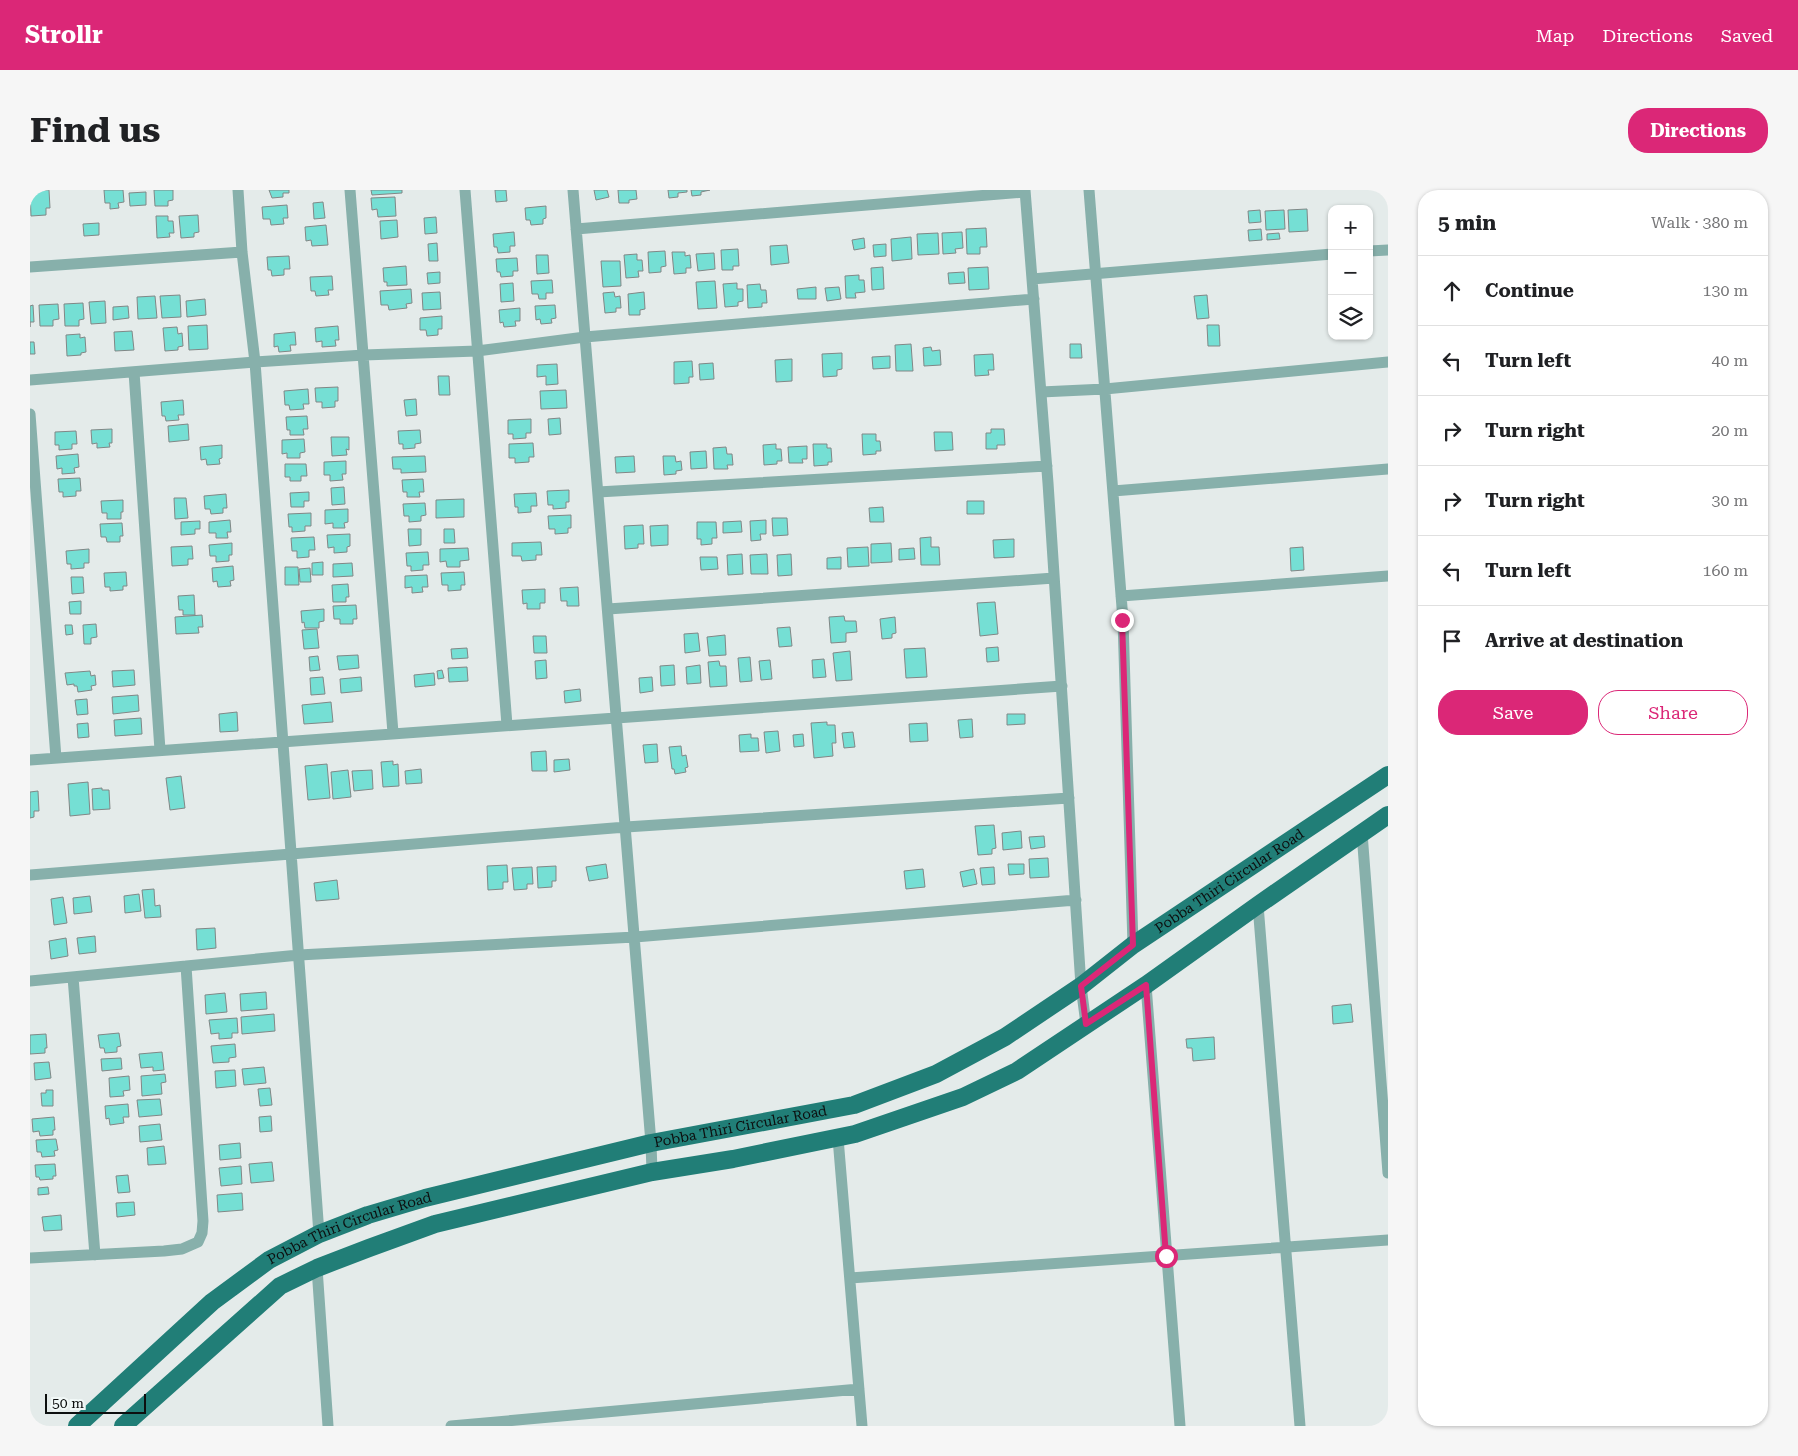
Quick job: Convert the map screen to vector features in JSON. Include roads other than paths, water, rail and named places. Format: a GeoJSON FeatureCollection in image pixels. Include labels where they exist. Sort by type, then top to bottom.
{"type":"FeatureCollection","features":[{"type":"Feature","properties":{"kind":"main road","name":"Pobba Thiri Circular Road"},"geometry":{"type":"LineString","coordinates":[[77,1426],[212,1302],[269,1260],[319,1234],[368,1215],[425,1198],[651,1143],[854,1104],[936,1074],[1006,1038],[1081,986],[1133,945],[1388,775]]}},
{"type":"Feature","properties":{"kind":"main road","name":"Pobba Thiri Circular Road"},"geometry":{"type":"LineString","coordinates":[[124,1426],[280,1286],[317,1268],[368,1248],[435,1224],[652,1172],[733,1159],[838,1138],[963,1097],[1016,1071],[1146,985],[1388,815]]}},
{"type":"Feature","properties":{"kind":"street"},"geometry":{"type":"LineString","coordinates":[[238,190],[242,252],[255,362],[319,1234]]}},
{"type":"Feature","properties":{"kind":"street"},"geometry":{"type":"LineString","coordinates":[[350,190],[392,733]]}},
{"type":"Feature","properties":{"kind":"street"},"geometry":{"type":"LineString","coordinates":[[465,190],[507,724]]}},
{"type":"Feature","properties":{"kind":"street"},"geometry":{"type":"LineString","coordinates":[[573,190],[635,937],[652,1172]]}},
{"type":"Feature","properties":{"kind":"street"},"geometry":{"type":"LineString","coordinates":[[1090,190],[1121,596],[1133,945]]}},
{"type":"Feature","properties":{"kind":"street"},"geometry":{"type":"LineString","coordinates":[[576,229],[1025,191],[1047,466],[1081,986],[1086,1024]]}},
{"type":"Feature","properties":{"kind":"street"},"geometry":{"type":"LineString","coordinates":[[1373,251],[1388,250]]}},
{"type":"Feature","properties":{"kind":"street"},"geometry":{"type":"LineString","coordinates":[[30,267],[242,252]]}},
{"type":"Feature","properties":{"kind":"street"},"geometry":{"type":"LineString","coordinates":[[1032,279],[1328,254]]}},
{"type":"Feature","properties":{"kind":"street"},"geometry":{"type":"LineString","coordinates":[[30,380],[255,362],[364,355],[477,351],[585,337],[1034,299]]}},
{"type":"Feature","properties":{"kind":"street"},"geometry":{"type":"LineString","coordinates":[[1041,392],[1105,389],[1388,362]]}},
{"type":"Feature","properties":{"kind":"street"},"geometry":{"type":"LineString","coordinates":[[134,372],[160,750]]}},
{"type":"Feature","properties":{"kind":"street"},"geometry":{"type":"LineString","coordinates":[[30,414],[56,758]]}},
{"type":"Feature","properties":{"kind":"street"},"geometry":{"type":"LineString","coordinates":[[598,492],[1047,466]]}},
{"type":"Feature","properties":{"kind":"street"},"geometry":{"type":"LineString","coordinates":[[1113,491],[1388,470]]}},
{"type":"Feature","properties":{"kind":"street"},"geometry":{"type":"LineString","coordinates":[[1121,596],[1388,576]]}},
{"type":"Feature","properties":{"kind":"street"},"geometry":{"type":"LineString","coordinates":[[608,609],[1054,578]]}},
{"type":"Feature","properties":{"kind":"street"},"geometry":{"type":"LineString","coordinates":[[30,760],[507,724],[1062,686]]}},
{"type":"Feature","properties":{"kind":"street"},"geometry":{"type":"LineString","coordinates":[[30,875],[626,827],[1069,798]]}},
{"type":"Feature","properties":{"kind":"street"},"geometry":{"type":"LineString","coordinates":[[1362,833],[1388,1173]]}},
{"type":"Feature","properties":{"kind":"street"},"geometry":{"type":"LineString","coordinates":[[30,981],[299,955],[635,937],[1076,900]]}},
{"type":"Feature","properties":{"kind":"street"},"geometry":{"type":"LineString","coordinates":[[1258,905],[1284,1247],[1300,1426]]}},
{"type":"Feature","properties":{"kind":"street"},"geometry":{"type":"LineString","coordinates":[[30,1258],[164,1251],[182,1249],[198,1242],[202,1233],[203,1221],[186,966]]}},
{"type":"Feature","properties":{"kind":"street"},"geometry":{"type":"LineString","coordinates":[[72,977],[95,1254]]}},
{"type":"Feature","properties":{"kind":"street"},"geometry":{"type":"LineString","coordinates":[[1146,985],[1180,1426]]}},
{"type":"Feature","properties":{"kind":"street"},"geometry":{"type":"LineString","coordinates":[[838,1138],[862,1426]]}},
{"type":"Feature","properties":{"kind":"street"},"geometry":{"type":"LineString","coordinates":[[850,1278],[1388,1240]]}},
{"type":"Feature","properties":{"kind":"street"},"geometry":{"type":"LineString","coordinates":[[317,1268],[328,1426]]}},
{"type":"Feature","properties":{"kind":"street"},"geometry":{"type":"LineString","coordinates":[[451,1426],[859,1389]]}}]}
